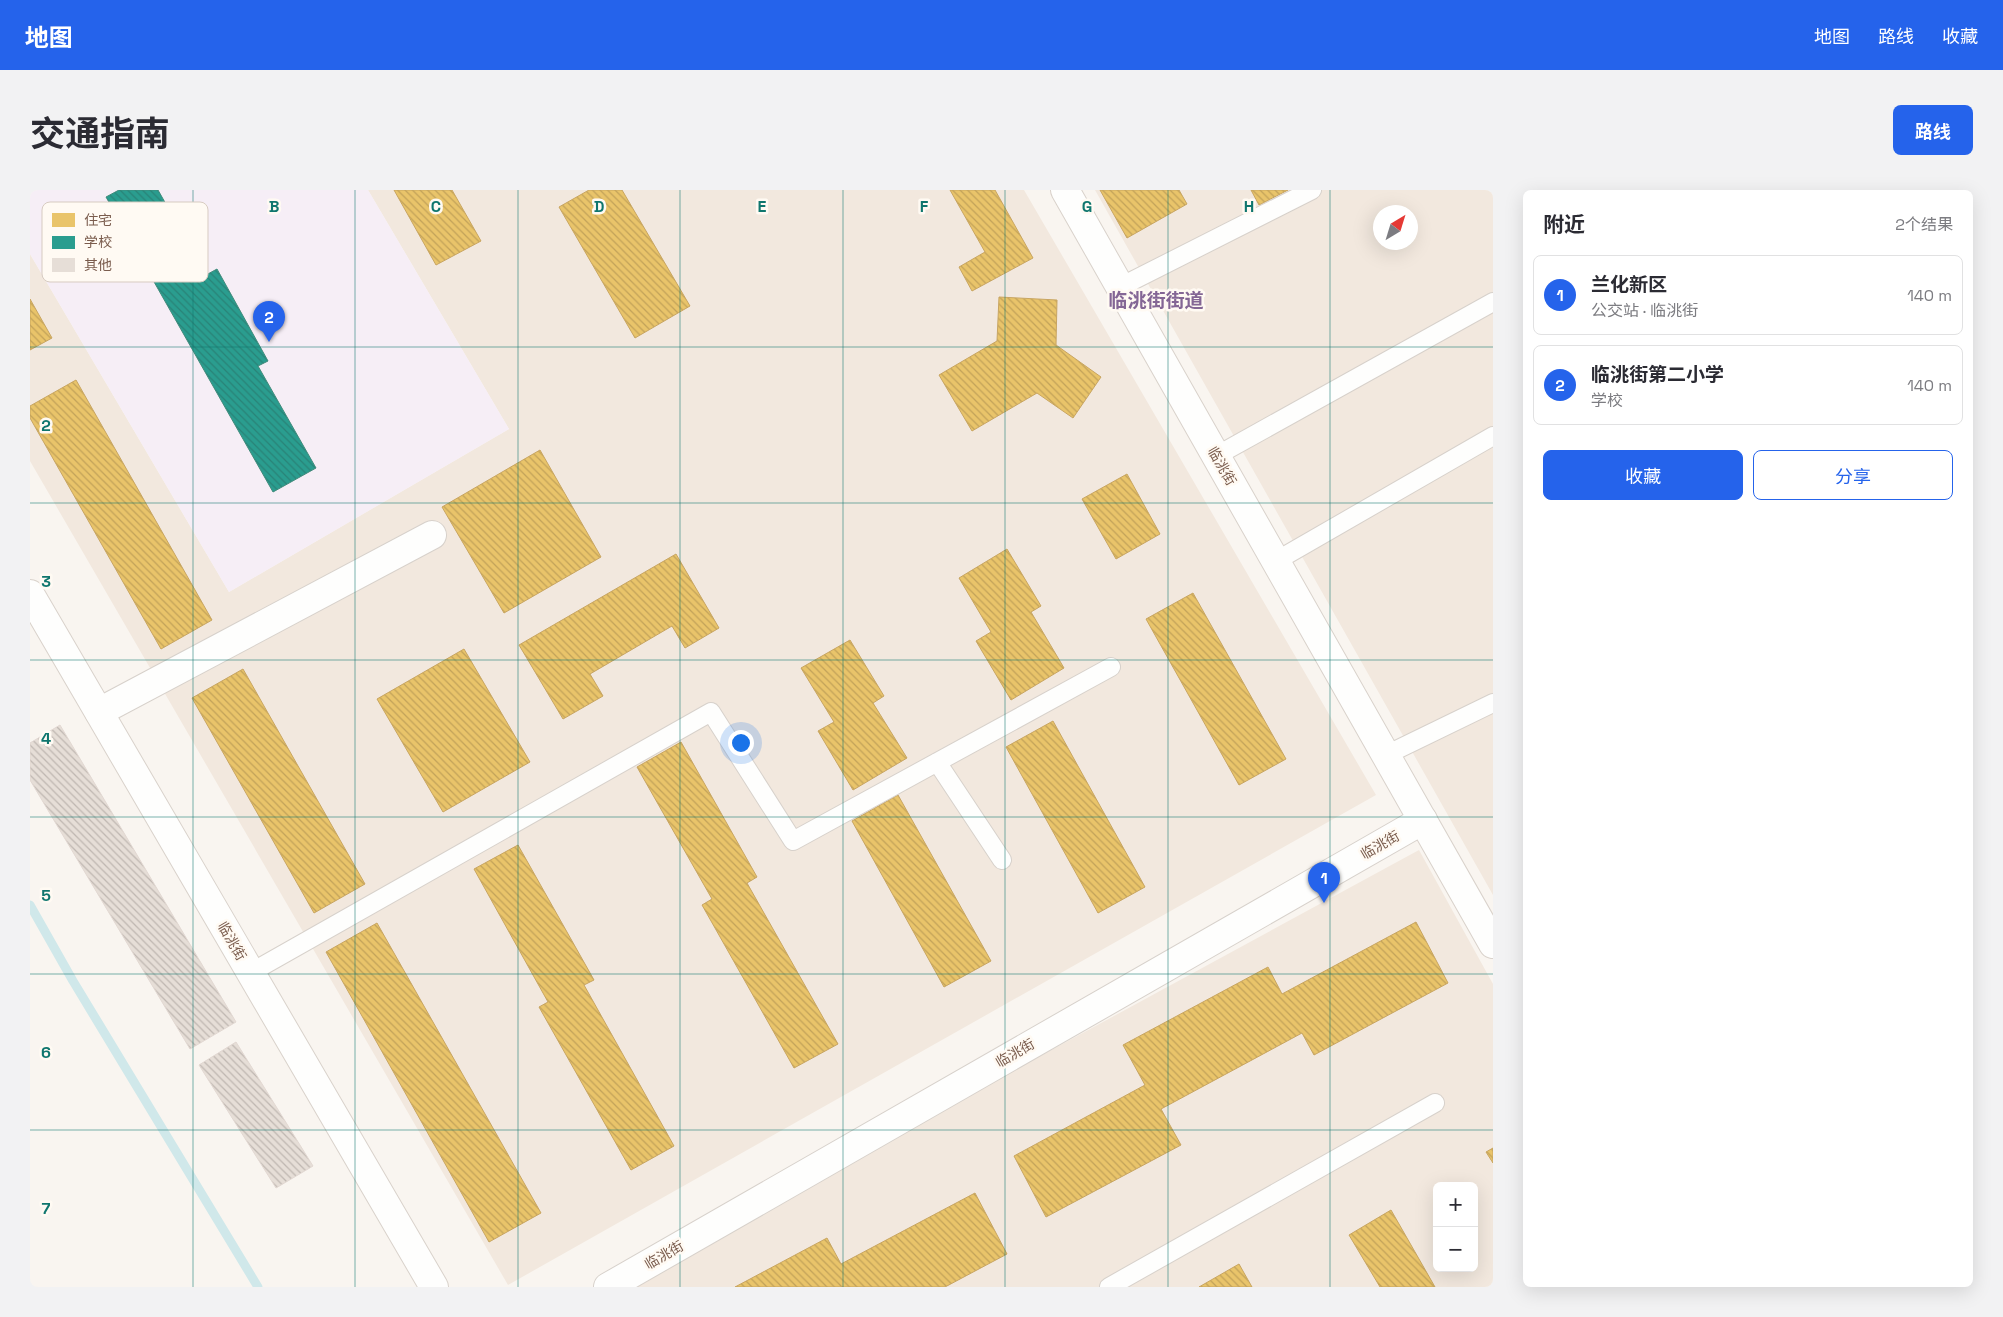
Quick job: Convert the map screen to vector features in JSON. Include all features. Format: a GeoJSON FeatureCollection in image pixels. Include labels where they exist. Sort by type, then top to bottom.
{"type":"FeatureCollection","features":[{"type":"Feature","properties":{"kind":"street","name":"临洮街"},"geometry":{"type":"LineString","coordinates":[[1065,190],[1493,944]]}},
{"type":"Feature","properties":{"kind":"street"},"geometry":{"type":"LineString","coordinates":[[99,712],[432,534]]}},
{"type":"Feature","properties":{"kind":"street","name":"临洮街"},"geometry":{"type":"LineString","coordinates":[[30,594],[434,1287]]}},
{"type":"Feature","properties":{"kind":"street","name":"临洮街"},"geometry":{"type":"LineString","coordinates":[[608,1287],[1422,820]]}},
{"type":"Feature","properties":{"kind":"lane"},"geometry":{"type":"LineString","coordinates":[[1120,287],[1312,190]]}},
{"type":"Feature","properties":{"kind":"lane"},"geometry":{"type":"LineString","coordinates":[[1216,456],[1493,302]]}},
{"type":"Feature","properties":{"kind":"lane"},"geometry":{"type":"LineString","coordinates":[[1276,561],[1493,436]]}},
{"type":"Feature","properties":{"kind":"lane"},"geometry":{"type":"LineString","coordinates":[[250,973],[711,712],[793,841],[1111,667]]}},
{"type":"Feature","properties":{"kind":"lane"},"geometry":{"type":"LineString","coordinates":[[1386,755],[1493,703]]}},
{"type":"Feature","properties":{"kind":"lane"},"geometry":{"type":"LineString","coordinates":[[936,762],[1002,860]]}},
{"type":"Feature","properties":{"kind":"lane"},"geometry":{"type":"LineString","coordinates":[[1109,1287],[1435,1103]]}},
{"type":"Feature","properties":{"kind":"shaded area"},"geometry":{"type":"Polygon","coordinates":[[[30,190],[368,190],[509,429],[229,592],[46,282],[208,282],[208,202],[42,202],[42,274],[30,254],[30,190]]]}},
{"type":"Feature","properties":{"kind":"shaded area"},"geometry":{"type":"Polygon","coordinates":[[[368,190],[1024,190],[1376,795],[508,1285],[30,461],[30,254],[42,274],[42,282],[46,282],[229,592],[509,429],[368,190]]]}},
{"type":"Feature","properties":{"kind":"shaded area"},"geometry":{"type":"Polygon","coordinates":[[[1095,190],[1493,190],[1493,895],[1095,190]]]}},
{"type":"Feature","properties":{"kind":"shaded area"},"geometry":{"type":"Polygon","coordinates":[[[1419,850],[1493,984],[1493,1287],[616,1287],[1419,850]]]}},
{"type":"Feature","properties":{"kind":"building: 住宅"},"geometry":{"type":"Polygon","coordinates":[[[394,190],[452,190],[481,241],[436,265],[394,190]]]}},
{"type":"Feature","properties":{"kind":"building: 住宅"},"geometry":{"type":"Polygon","coordinates":[[[589,190],[622,190],[690,306],[635,338],[559,207],[589,190]]]}},
{"type":"Feature","properties":{"kind":"building: 住宅"},"geometry":{"type":"Polygon","coordinates":[[[950,190],[995,190],[1033,258],[972,291],[959,267],[985,252],[950,190]]]}},
{"type":"Feature","properties":{"kind":"building: 住宅"},"geometry":{"type":"Polygon","coordinates":[[[1100,190],[1179,190],[1187,204],[1127,238],[1100,190]]]}},
{"type":"Feature","properties":{"kind":"building: 住宅"},"geometry":{"type":"Polygon","coordinates":[[[1251,190],[1288,190],[1259,205],[1251,190]]]}},
{"type":"Feature","properties":{"kind":"building: 住宅"},"geometry":{"type":"Polygon","coordinates":[[[999,297],[1057,300],[1056,345],[1101,377],[1073,418],[1037,393],[972,431],[939,375],[997,341],[999,297]]]}},
{"type":"Feature","properties":{"kind":"building: 住宅"},"geometry":{"type":"Polygon","coordinates":[[[30,299],[52,338],[30,350],[30,299]]]}},
{"type":"Feature","properties":{"kind":"building: 住宅"},"geometry":{"type":"Polygon","coordinates":[[[76,380],[212,620],[161,649],[30,418],[30,406],[76,380]]]}},
{"type":"Feature","properties":{"kind":"building: 住宅"},"geometry":{"type":"Polygon","coordinates":[[[540,450],[601,557],[504,613],[442,507],[540,450]]]}},
{"type":"Feature","properties":{"kind":"building: 住宅"},"geometry":{"type":"Polygon","coordinates":[[[1127,474],[1160,534],[1116,559],[1082,499],[1127,474]]]}},
{"type":"Feature","properties":{"kind":"building: 住宅"},"geometry":{"type":"Polygon","coordinates":[[[1007,549],[1041,606],[1031,612],[1064,668],[1011,700],[976,641],[991,632],[959,578],[1007,549]]]}},
{"type":"Feature","properties":{"kind":"building: 住宅"},"geometry":{"type":"Polygon","coordinates":[[[676,554],[719,628],[685,648],[672,626],[590,674],[603,696],[563,719],[519,645],[676,554]]]}},
{"type":"Feature","properties":{"kind":"building: 住宅"},"geometry":{"type":"Polygon","coordinates":[[[1193,593],[1286,759],[1239,785],[1146,619],[1193,593]]]}},
{"type":"Feature","properties":{"kind":"building: 住宅"},"geometry":{"type":"Polygon","coordinates":[[[850,640],[884,696],[873,703],[907,758],[853,790],[818,731],[834,722],[801,668],[850,640]]]}},
{"type":"Feature","properties":{"kind":"building: 住宅"},"geometry":{"type":"Polygon","coordinates":[[[464,649],[530,762],[443,812],[377,699],[464,649]]]}},
{"type":"Feature","properties":{"kind":"building: 住宅"},"geometry":{"type":"Polygon","coordinates":[[[243,669],[365,884],[314,913],[192,698],[243,669]]]}},
{"type":"Feature","properties":{"kind":"building: 住宅"},"geometry":{"type":"Polygon","coordinates":[[[1053,721],[1145,887],[1098,913],[1006,747],[1053,721]]]}},
{"type":"Feature","properties":{"kind":"building: 住宅"},"geometry":{"type":"Polygon","coordinates":[[[681,742],[757,877],[747,883],[838,1044],[794,1068],[702,905],[712,899],[637,767],[681,742]]]}},
{"type":"Feature","properties":{"kind":"building: 住宅"},"geometry":{"type":"Polygon","coordinates":[[[898,795],[991,961],[944,987],[852,821],[898,795]]]}},
{"type":"Feature","properties":{"kind":"building: 住宅"},"geometry":{"type":"Polygon","coordinates":[[[518,845],[594,980],[584,985],[674,1146],[631,1170],[539,1007],[548,1002],[474,869],[518,845]]]}},
{"type":"Feature","properties":{"kind":"building: 住宅"},"geometry":{"type":"Polygon","coordinates":[[[1416,922],[1448,983],[1314,1055],[1302,1033],[1161,1109],[1181,1145],[1046,1217],[1014,1156],[1145,1085],[1123,1045],[1268,967],[1282,994],[1416,922]]]}},
{"type":"Feature","properties":{"kind":"building: 住宅"},"geometry":{"type":"Polygon","coordinates":[[[377,923],[541,1213],[489,1242],[326,952],[377,923]]]}},
{"type":"Feature","properties":{"kind":"building: 住宅"},"geometry":{"type":"Polygon","coordinates":[[[1493,1148],[1493,1163],[1486,1152],[1493,1148]]]}},
{"type":"Feature","properties":{"kind":"building: 住宅"},"geometry":{"type":"Polygon","coordinates":[[[975,1193],[1007,1254],[945,1287],[735,1287],[827,1238],[841,1264],[975,1193]]]}},
{"type":"Feature","properties":{"kind":"building: 住宅"},"geometry":{"type":"Polygon","coordinates":[[[1391,1210],[1435,1287],[1380,1287],[1349,1235],[1391,1210]]]}},
{"type":"Feature","properties":{"kind":"building: 住宅"},"geometry":{"type":"Polygon","coordinates":[[[1239,1264],[1252,1287],[1199,1287],[1239,1264]]]}},
{"type":"Feature","properties":{"kind":"building: 学校"},"geometry":{"type":"Polygon","coordinates":[[[119,190],[158,190],[165,202],[109,202],[106,197],[119,190]]]}},
{"type":"Feature","properties":{"kind":"building: 学校"},"geometry":{"type":"Polygon","coordinates":[[[217,269],[268,361],[258,366],[316,468],[273,492],[154,282],[208,282],[208,274],[217,269]]]}},
{"type":"Feature","properties":{"kind":"building: 其他"},"geometry":{"type":"Polygon","coordinates":[[[60,725],[236,1022],[190,1049],[30,780],[30,743],[60,725]]]}},
{"type":"Feature","properties":{"kind":"building: 其他"},"geometry":{"type":"Polygon","coordinates":[[[236,1042],[313,1166],[276,1188],[199,1065],[236,1042]]]}},
{"type":"Feature","properties":{"kind":"waterway"},"geometry":{"type":"LineString","coordinates":[[30,905],[73,981],[258,1287]]}},
{"type":"Feature","properties":{"kind":"place","name":"临洮街第二小学"},"geometry":{"type":"Point","coordinates":[269,342]}},
{"type":"Feature","properties":{"kind":"place","name":"兰化新区"},"geometry":{"type":"Point","coordinates":[1324,903]}},
{"type":"Feature","properties":{"kind":"district","name":"临洮街街道"},"geometry":{"type":"Point","coordinates":[1156,300]}}]}
